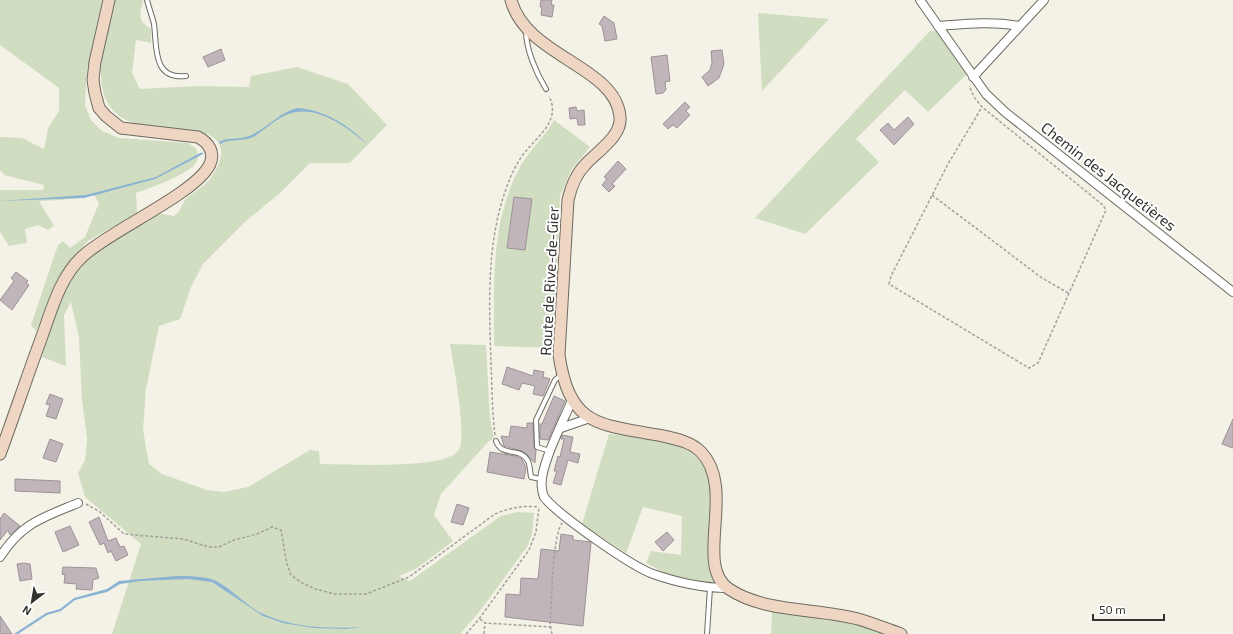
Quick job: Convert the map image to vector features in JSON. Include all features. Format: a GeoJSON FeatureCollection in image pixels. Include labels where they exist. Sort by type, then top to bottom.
{"type":"FeatureCollection","features":[{"type":"Feature","properties":{"kind":"main road"},"geometry":{"type":"LineString","coordinates":[[0,454],[49,317],[72,268],[81,257],[101,241],[198,180],[206,171],[212,158],[208,143],[198,137],[121,128],[106,116],[99,108],[93,80],[95,62],[109,0]]}},
{"type":"Feature","properties":{"kind":"main road","name":"Route de Rive-de-Gier"},"geometry":{"type":"LineString","coordinates":[[511,0],[514,10],[526,28],[541,43],[605,87],[614,97],[619,108],[621,119],[613,137],[584,165],[576,177],[568,200],[559,334],[559,355],[562,374],[572,400],[584,414],[590,418],[599,423],[620,429],[680,440],[696,448],[706,458],[715,475],[717,488],[714,551],[715,565],[720,579],[727,588]]}},
{"type":"Feature","properties":{"kind":"main road"},"geometry":{"type":"LineString","coordinates":[[727,588],[739,596],[760,603],[858,619],[901,634]]}},
{"type":"Feature","properties":{"kind":"street","name":"Chemin des Jacquetières"},"geometry":{"type":"LineString","coordinates":[[920,0],[973,77],[986,94],[1005,112],[1233,292]]}},
{"type":"Feature","properties":{"kind":"street"},"geometry":{"type":"LineString","coordinates":[[973,77],[1044,0]]}},
{"type":"Feature","properties":{"kind":"street"},"geometry":{"type":"LineString","coordinates":[[938,26],[968,23],[1006,23],[1019,26]]}},
{"type":"Feature","properties":{"kind":"street"},"geometry":{"type":"LineString","coordinates":[[572,400],[541,479],[543,496],[566,517],[616,553],[652,574],[710,588],[727,588]]}},
{"type":"Feature","properties":{"kind":"street"},"geometry":{"type":"LineString","coordinates":[[561,428],[590,418]]}},
{"type":"Feature","properties":{"kind":"street"},"geometry":{"type":"LineString","coordinates":[[0,557],[17,535],[33,523],[78,504]]}},
{"type":"Feature","properties":{"kind":"lane"},"geometry":{"type":"LineString","coordinates":[[147,0],[153,22],[159,64],[170,74],[186,76]]}},
{"type":"Feature","properties":{"kind":"lane"},"geometry":{"type":"LineString","coordinates":[[526,28],[526,40],[540,80],[546,88]]}},
{"type":"Feature","properties":{"kind":"lane"},"geometry":{"type":"LineString","coordinates":[[551,451],[537,447],[536,420],[555,380],[562,374]]}},
{"type":"Feature","properties":{"kind":"lane"},"geometry":{"type":"LineString","coordinates":[[496,442],[502,450],[521,454],[528,461],[531,477],[541,479]]}},
{"type":"Feature","properties":{"kind":"lane"},"geometry":{"type":"LineString","coordinates":[[707,634],[710,588]]}},
{"type":"Feature","properties":{"kind":"path"},"geometry":{"type":"LineString","coordinates":[[973,77],[970,88],[974,97],[982,107],[1103,205],[1106,210],[1070,294],[1038,363],[1029,368],[889,284],[891,276],[948,164],[982,107]]}},
{"type":"Feature","properties":{"kind":"path"},"geometry":{"type":"LineString","coordinates":[[496,442],[490,309],[494,232],[503,198],[514,169],[525,153],[546,130],[552,117],[552,101],[546,88]]}},
{"type":"Feature","properties":{"kind":"path"},"geometry":{"type":"LineString","coordinates":[[932,195],[1042,278],[1070,294]]}},
{"type":"Feature","properties":{"kind":"path"},"geometry":{"type":"LineString","coordinates":[[466,634],[479,619],[529,550],[536,532],[539,507],[543,496]]}},
{"type":"Feature","properties":{"kind":"path"},"geometry":{"type":"LineString","coordinates":[[78,504],[84,503],[100,512],[124,534],[183,539],[209,547],[219,547],[234,540],[257,534],[272,527],[281,530],[286,564],[291,575],[315,589],[349,596],[366,594],[409,577],[495,514],[506,510],[530,506],[539,507]]}},
{"type":"Feature","properties":{"kind":"path"},"geometry":{"type":"LineString","coordinates":[[552,634],[551,627],[557,535],[566,517]]}},
{"type":"Feature","properties":{"kind":"path"},"geometry":{"type":"LineString","coordinates":[[479,619],[485,623],[551,627]]}},
{"type":"Feature","properties":{"kind":"path"},"geometry":{"type":"LineString","coordinates":[[484,634],[485,623]]}},
{"type":"Feature","properties":{"kind":"green space"},"geometry":{"type":"Polygon","coordinates":[[[0,0],[102,0],[87,69],[85,105],[91,120],[102,131],[119,138],[188,143],[196,148],[198,156],[196,163],[185,172],[168,181],[136,193],[137,213],[88,241],[67,265],[36,331],[31,325],[58,245],[63,241],[70,248],[85,237],[99,203],[94,195],[61,200],[39,201],[54,226],[48,230],[38,225],[25,229],[27,243],[9,246],[0,232],[0,190],[43,190],[44,185],[4,175],[0,170],[0,137],[22,138],[44,149],[48,128],[59,111],[59,88],[0,45],[0,0]]]}},
{"type":"Feature","properties":{"kind":"green space"},"geometry":{"type":"Polygon","coordinates":[[[114,0],[143,0],[141,17],[143,23],[151,29],[151,43],[136,40],[132,73],[140,89],[198,86],[249,87],[251,76],[297,67],[348,84],[387,125],[350,163],[310,163],[280,193],[246,221],[203,264],[191,287],[180,319],[159,326],[146,389],[143,430],[149,464],[162,474],[207,490],[224,492],[248,487],[310,450],[319,451],[320,464],[393,465],[434,461],[449,457],[458,451],[461,444],[461,417],[450,344],[486,345],[490,418],[494,438],[489,441],[441,494],[434,515],[453,541],[416,569],[399,576],[410,581],[501,516],[518,512],[534,513],[532,534],[527,547],[480,611],[460,634],[112,634],[141,544],[85,497],[78,473],[85,460],[87,439],[82,400],[79,338],[71,302],[64,315],[66,366],[42,357],[63,297],[72,280],[83,265],[96,252],[113,239],[147,219],[158,214],[174,216],[177,214],[186,199],[205,185],[210,179],[218,165],[221,152],[217,141],[211,136],[203,133],[130,122],[115,113],[106,100],[102,84],[101,67],[106,32],[114,0]]]}},
{"type":"Feature","properties":{"kind":"green space"},"geometry":{"type":"Polygon","coordinates":[[[758,13],[829,19],[762,91],[758,13]]]}},
{"type":"Feature","properties":{"kind":"green space"},"geometry":{"type":"Polygon","coordinates":[[[930,31],[936,31],[967,74],[928,112],[905,90],[856,139],[879,162],[805,234],[755,218],[930,31]]]}},
{"type":"Feature","properties":{"kind":"green space"},"geometry":{"type":"Polygon","coordinates":[[[554,120],[590,147],[571,170],[560,196],[554,348],[494,346],[494,277],[503,210],[510,188],[520,167],[554,120]]]}},
{"type":"Feature","properties":{"kind":"green space"},"geometry":{"type":"Polygon","coordinates":[[[609,434],[648,438],[666,442],[682,448],[695,457],[705,469],[711,487],[712,510],[709,556],[714,582],[711,585],[671,576],[646,563],[651,551],[681,555],[682,516],[643,507],[626,553],[582,524],[609,434]]]}},
{"type":"Feature","properties":{"kind":"green space"},"geometry":{"type":"Polygon","coordinates":[[[772,611],[853,623],[883,634],[771,634],[772,611]]]}},
{"type":"Feature","properties":{"kind":"water"},"geometry":{"type":"Polygon","coordinates":[[[298,108],[318,112],[336,120],[353,131],[368,145],[330,118],[308,112],[297,112],[286,115],[253,137],[228,141],[220,144],[219,142],[243,138],[253,134],[284,113],[298,108]]]}},
{"type":"Feature","properties":{"kind":"water"},"geometry":{"type":"Polygon","coordinates":[[[202,152],[203,154],[155,179],[84,198],[0,201],[86,195],[156,177],[202,152]]]}},
{"type":"Feature","properties":{"kind":"water"},"geometry":{"type":"Polygon","coordinates":[[[192,576],[212,579],[222,584],[255,610],[285,622],[298,625],[338,628],[364,627],[345,629],[314,628],[283,623],[263,616],[212,582],[188,579],[141,581],[120,584],[107,592],[75,600],[61,611],[47,615],[18,634],[14,634],[46,613],[60,609],[74,598],[107,589],[119,581],[192,576]]]}},
{"type":"Feature","properties":{"kind":"building"},"geometry":{"type":"Polygon","coordinates":[[[541,0],[552,0],[551,5],[554,5],[552,17],[541,15],[541,0]]]}},
{"type":"Feature","properties":{"kind":"building"},"geometry":{"type":"Polygon","coordinates":[[[604,16],[614,23],[617,39],[605,41],[602,26],[599,24],[604,16]]]}},
{"type":"Feature","properties":{"kind":"building"},"geometry":{"type":"Polygon","coordinates":[[[221,49],[225,60],[208,67],[203,57],[221,49]]]}},
{"type":"Feature","properties":{"kind":"building"},"geometry":{"type":"Polygon","coordinates":[[[722,50],[724,64],[719,78],[708,86],[702,77],[710,70],[712,63],[711,51],[722,50]]]}},
{"type":"Feature","properties":{"kind":"building"},"geometry":{"type":"Polygon","coordinates":[[[667,55],[670,81],[665,82],[666,90],[663,93],[656,94],[651,57],[667,55]]]}},
{"type":"Feature","properties":{"kind":"building"},"geometry":{"type":"Polygon","coordinates":[[[685,102],[690,107],[686,111],[690,115],[677,128],[673,125],[668,129],[663,124],[685,102]]]}},
{"type":"Feature","properties":{"kind":"building"},"geometry":{"type":"Polygon","coordinates":[[[576,107],[577,111],[584,110],[585,125],[578,125],[577,118],[570,119],[569,108],[576,107]]]}},
{"type":"Feature","properties":{"kind":"building"},"geometry":{"type":"Polygon","coordinates":[[[908,117],[914,124],[894,145],[880,130],[888,123],[894,130],[908,117]]]}},
{"type":"Feature","properties":{"kind":"building"},"geometry":{"type":"Polygon","coordinates":[[[618,161],[626,169],[612,184],[615,186],[609,192],[602,185],[607,179],[604,177],[618,161]]]}},
{"type":"Feature","properties":{"kind":"building"},"geometry":{"type":"Polygon","coordinates":[[[514,197],[532,199],[525,250],[507,248],[514,197]]]}},
{"type":"Feature","properties":{"kind":"building"},"geometry":{"type":"Polygon","coordinates":[[[16,272],[28,281],[26,283],[29,285],[12,310],[0,300],[14,281],[11,278],[16,272]]]}},
{"type":"Feature","properties":{"kind":"building"},"geometry":{"type":"Polygon","coordinates":[[[507,367],[533,376],[534,370],[544,372],[543,377],[550,379],[543,396],[533,394],[535,386],[522,383],[519,390],[502,384],[507,367]]]}},
{"type":"Feature","properties":{"kind":"building"},"geometry":{"type":"Polygon","coordinates":[[[50,394],[63,399],[56,419],[46,416],[50,405],[46,404],[50,394]]]}},
{"type":"Feature","properties":{"kind":"building"},"geometry":{"type":"Polygon","coordinates":[[[554,396],[565,401],[548,440],[540,439],[540,424],[542,424],[554,396]]]}},
{"type":"Feature","properties":{"kind":"building"},"geometry":{"type":"Polygon","coordinates":[[[1233,419],[1233,448],[1222,444],[1233,419]]]}},
{"type":"Feature","properties":{"kind":"building"},"geometry":{"type":"Polygon","coordinates":[[[527,423],[533,423],[534,447],[536,450],[535,463],[522,451],[504,446],[501,436],[509,437],[511,426],[527,428],[527,423]]]}},
{"type":"Feature","properties":{"kind":"building"},"geometry":{"type":"Polygon","coordinates":[[[562,435],[573,437],[570,452],[580,454],[578,463],[568,460],[561,485],[553,483],[557,471],[554,471],[558,456],[560,457],[564,439],[561,439],[562,435]]]}},
{"type":"Feature","properties":{"kind":"building"},"geometry":{"type":"Polygon","coordinates":[[[50,439],[63,444],[56,462],[43,458],[50,439]]]}},
{"type":"Feature","properties":{"kind":"building"},"geometry":{"type":"Polygon","coordinates":[[[490,452],[515,456],[522,459],[526,468],[524,479],[487,472],[490,452]]]}},
{"type":"Feature","properties":{"kind":"building"},"geometry":{"type":"Polygon","coordinates":[[[15,479],[60,481],[60,493],[15,491],[15,479]]]}},
{"type":"Feature","properties":{"kind":"building"},"geometry":{"type":"Polygon","coordinates":[[[457,504],[469,508],[463,525],[451,522],[457,504]]]}},
{"type":"Feature","properties":{"kind":"building"},"geometry":{"type":"Polygon","coordinates":[[[4,513],[20,526],[10,535],[8,530],[0,540],[0,519],[4,513]]]}},
{"type":"Feature","properties":{"kind":"building"},"geometry":{"type":"Polygon","coordinates":[[[99,517],[108,541],[116,538],[120,547],[124,546],[128,555],[116,561],[111,551],[108,553],[104,543],[100,545],[89,522],[99,517]]]}},
{"type":"Feature","properties":{"kind":"building"},"geometry":{"type":"Polygon","coordinates":[[[70,526],[79,545],[63,552],[55,532],[70,526]]]}},
{"type":"Feature","properties":{"kind":"building"},"geometry":{"type":"Polygon","coordinates":[[[667,532],[674,540],[663,551],[655,542],[667,532]]]}},
{"type":"Feature","properties":{"kind":"building"},"geometry":{"type":"Polygon","coordinates":[[[561,534],[573,536],[573,540],[591,542],[583,626],[505,617],[506,594],[520,595],[521,578],[538,579],[541,549],[559,551],[561,534]]]}},
{"type":"Feature","properties":{"kind":"building"},"geometry":{"type":"Polygon","coordinates":[[[17,564],[30,564],[32,579],[20,581],[17,564]]]}},
{"type":"Feature","properties":{"kind":"building"},"geometry":{"type":"Polygon","coordinates":[[[63,567],[96,568],[99,578],[93,580],[92,590],[76,589],[77,584],[64,583],[65,575],[62,574],[63,567]]]}},
{"type":"Feature","properties":{"kind":"building"},"geometry":{"type":"Polygon","coordinates":[[[0,616],[12,634],[0,634],[0,616]]]}}]}
